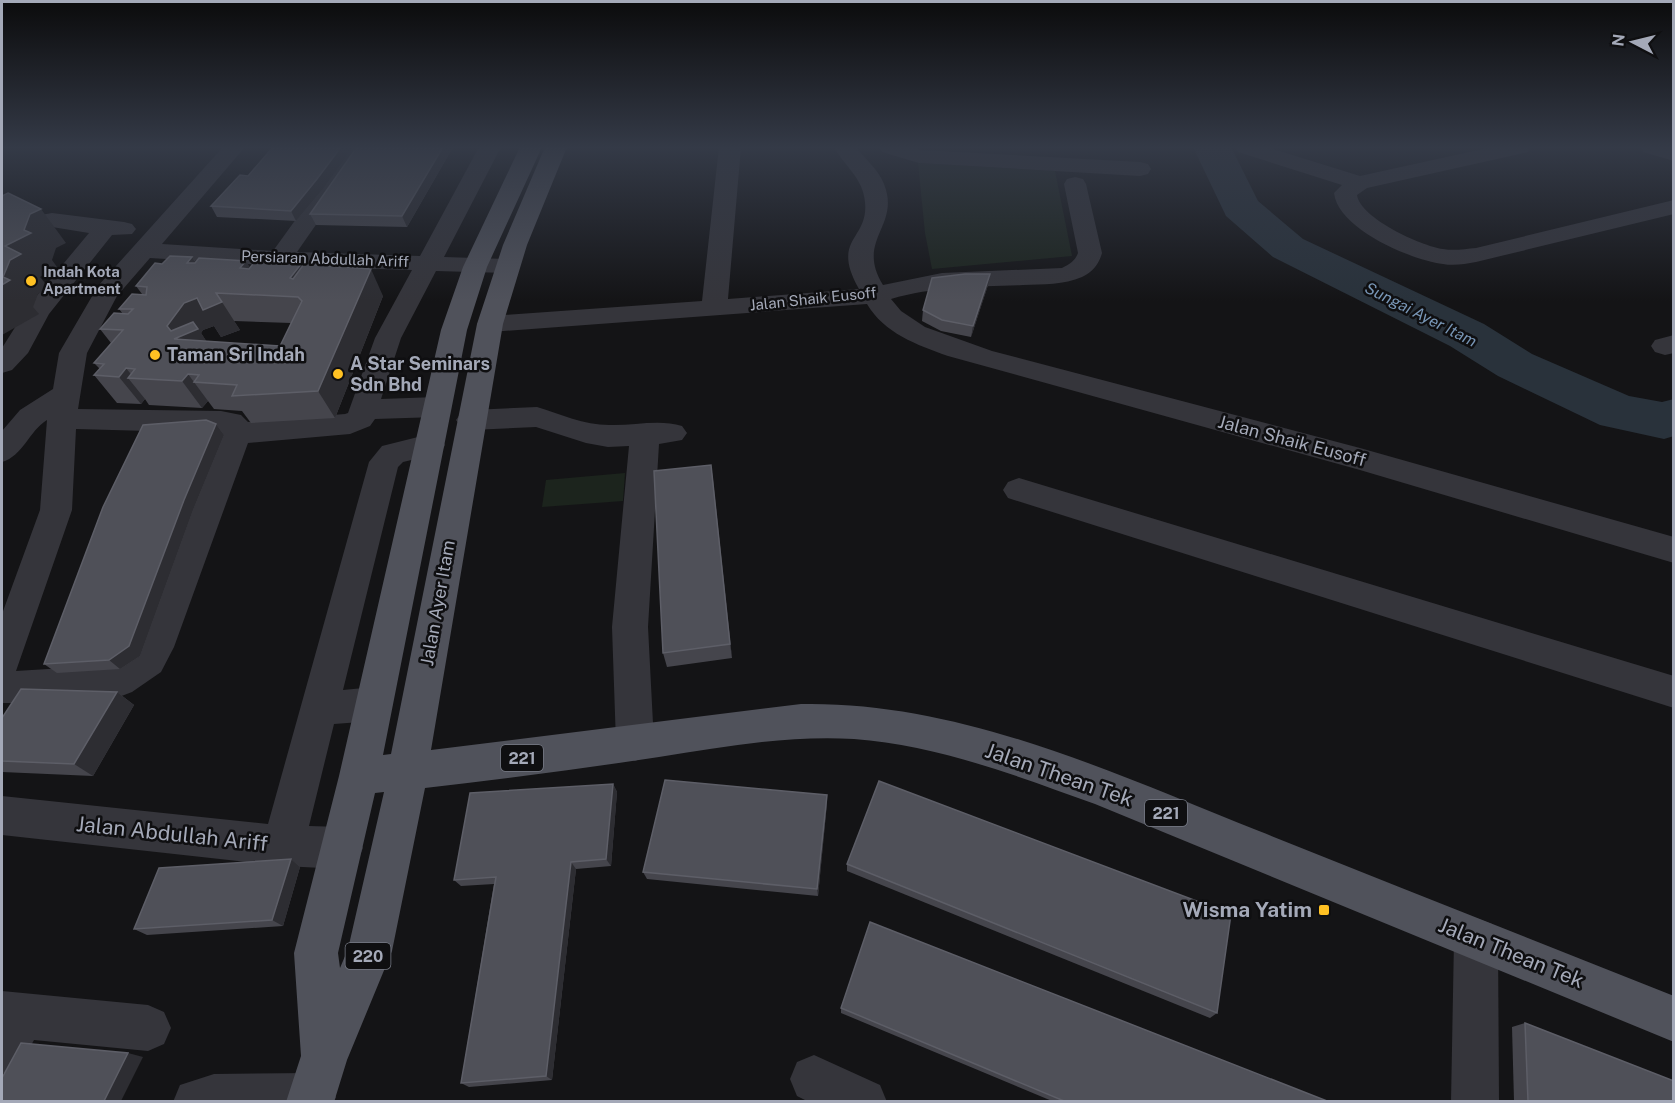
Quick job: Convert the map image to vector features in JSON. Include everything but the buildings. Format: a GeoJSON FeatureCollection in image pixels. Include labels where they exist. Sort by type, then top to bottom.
{"type":"FeatureCollection","features":[{"type":"Feature","properties":{"kind":"main road","name":"Jalan Ayer Itam"},"geometry":{"type":"LineString","coordinates":[[315,1086],[370,951],[394,846],[408,771],[454,414],[454,330],[475,267],[507,198]]}},
{"type":"Feature","properties":{"kind":"main road","name":"Jalan Ayer Itam"},"geometry":{"type":"LineString","coordinates":[[315,1086],[316,953],[359,776],[430,445],[454,414],[490,324],[507,266],[535,198]]}},
{"type":"Feature","properties":{"kind":"main road","name":"Jalan Thean Tek"},"geometry":{"type":"LineString","coordinates":[[408,771],[466,766],[729,729],[818,721],[855,722],[920,730],[1004,753],[1100,787],[1674,1019]]}},
{"type":"Feature","properties":{"kind":"main road","name":"221"},"geometry":{"type":"LineString","coordinates":[[359,776],[408,771]]}},
{"type":"Feature","properties":{"kind":"street"},"geometry":{"type":"LineString","coordinates":[[2,662],[9,623],[56,510],[70,361],[88,323],[107,292],[189,198]]}},
{"type":"Feature","properties":{"kind":"street"},"geometry":{"type":"LineString","coordinates":[[280,259],[323,198]]}},
{"type":"Feature","properties":{"kind":"street"},"geometry":{"type":"LineString","coordinates":[[237,433],[350,424],[360,419],[388,338],[462,198]]}},
{"type":"Feature","properties":{"kind":"street"},"geometry":{"type":"LineString","coordinates":[[714,308],[725,198]]}},
{"type":"Feature","properties":{"kind":"street","name":"Jalan Shaik Eusoff"},"geometry":{"type":"LineString","coordinates":[[876,198],[878,209],[876,221],[860,251],[866,282],[882,307],[912,332],[941,345],[1360,459],[1674,550]]}},
{"type":"Feature","properties":{"kind":"street","name":"Jalan Shaik Eusoff"},"geometry":{"type":"LineString","coordinates":[[490,324],[876,295],[903,287],[942,281],[1065,275],[1080,269],[1087,263],[1090,253],[1078,198]]}},
{"type":"Feature","properties":{"kind":"street"},"geometry":{"type":"LineString","coordinates":[[1345,198],[1348,207],[1373,227],[1408,246],[1439,257],[1453,258],[1476,255],[1674,207]]}},
{"type":"Feature","properties":{"kind":"street"},"geometry":{"type":"LineString","coordinates":[[2,229],[52,220],[106,228],[161,230]]}},
{"type":"Feature","properties":{"kind":"street"},"geometry":{"type":"LineString","coordinates":[[7,354],[38,311],[106,228]]}},
{"type":"Feature","properties":{"kind":"street","name":"Persiaran Abdullah Ariff"},"geometry":{"type":"LineString","coordinates":[[142,250],[280,259],[426,263],[475,267],[507,266]]}},
{"type":"Feature","properties":{"kind":"street"},"geometry":{"type":"LineString","coordinates":[[178,277],[308,284],[320,279],[334,261]]}},
{"type":"Feature","properties":{"kind":"street"},"geometry":{"type":"LineString","coordinates":[[70,361],[101,358]]}},
{"type":"Feature","properties":{"kind":"street"},"geometry":{"type":"LineString","coordinates":[[2,451],[30,417],[64,406],[231,422],[236,426],[237,433],[156,647],[148,660],[119,681],[47,687],[2,687]]}},
{"type":"Feature","properties":{"kind":"street"},"geometry":{"type":"LineString","coordinates":[[364,409],[528,416],[586,433],[608,436],[658,434],[630,627],[635,743]]}},
{"type":"Feature","properties":{"kind":"street"},"geometry":{"type":"LineString","coordinates":[[283,846],[386,458],[430,445]]}},
{"type":"Feature","properties":{"kind":"street"},"geometry":{"type":"LineString","coordinates":[[1019,490],[1674,692]]}},
{"type":"Feature","properties":{"kind":"street"},"geometry":{"type":"LineString","coordinates":[[370,518],[415,514]]}},
{"type":"Feature","properties":{"kind":"street"},"geometry":{"type":"LineString","coordinates":[[355,573],[403,569]]}},
{"type":"Feature","properties":{"kind":"street"},"geometry":{"type":"LineString","coordinates":[[320,708],[374,704]]}},
{"type":"Feature","properties":{"kind":"street","name":"Jalan Abdullah Ariff"},"geometry":{"type":"LineString","coordinates":[[2,816],[283,846],[342,848]]}},
{"type":"Feature","properties":{"kind":"street"},"geometry":{"type":"LineString","coordinates":[[1475,1101],[1476,940]]}},
{"type":"Feature","properties":{"kind":"street"},"geometry":{"type":"LineString","coordinates":[[8,1027],[148,1028]]}},
{"type":"Feature","properties":{"kind":"street"},"geometry":{"type":"LineString","coordinates":[[814,1079],[863,1101]]}},
{"type":"Feature","properties":{"kind":"street"},"geometry":{"type":"LineString","coordinates":[[197,1101],[315,1086]]}},
{"type":"Feature","properties":{"kind":"shaded area"},"geometry":{"type":"Polygon","coordinates":[[[922,198],[1060,198],[1072,256],[932,269],[922,198]]]}},
{"type":"Feature","properties":{"kind":"shaded area"},"geometry":{"type":"Polygon","coordinates":[[[625,473],[623,501],[542,507],[546,480],[625,473]]]}},
{"type":"Feature","properties":{"kind":"waterway","name":"Sungai Ayer Itam"},"geometry":{"type":"LineString","coordinates":[[1237,198],[1241,207],[1288,248],[1467,335],[1515,365],[1618,412],[1664,421],[1674,417]]}},
{"type":"Feature","properties":{"kind":"place","name":"Indah Kota Apartment"},"geometry":{"type":"Point","coordinates":[31,281]}},
{"type":"Feature","properties":{"kind":"place","name":"Taman Sri Indah"},"geometry":{"type":"Point","coordinates":[155,355]}},
{"type":"Feature","properties":{"kind":"place","name":"A Star Seminars Sdn Bhd"},"geometry":{"type":"Point","coordinates":[338,374]}},
{"type":"Feature","properties":{"kind":"place","name":"Wisma Yatim"},"geometry":{"type":"Point","coordinates":[1324,910]}}]}
